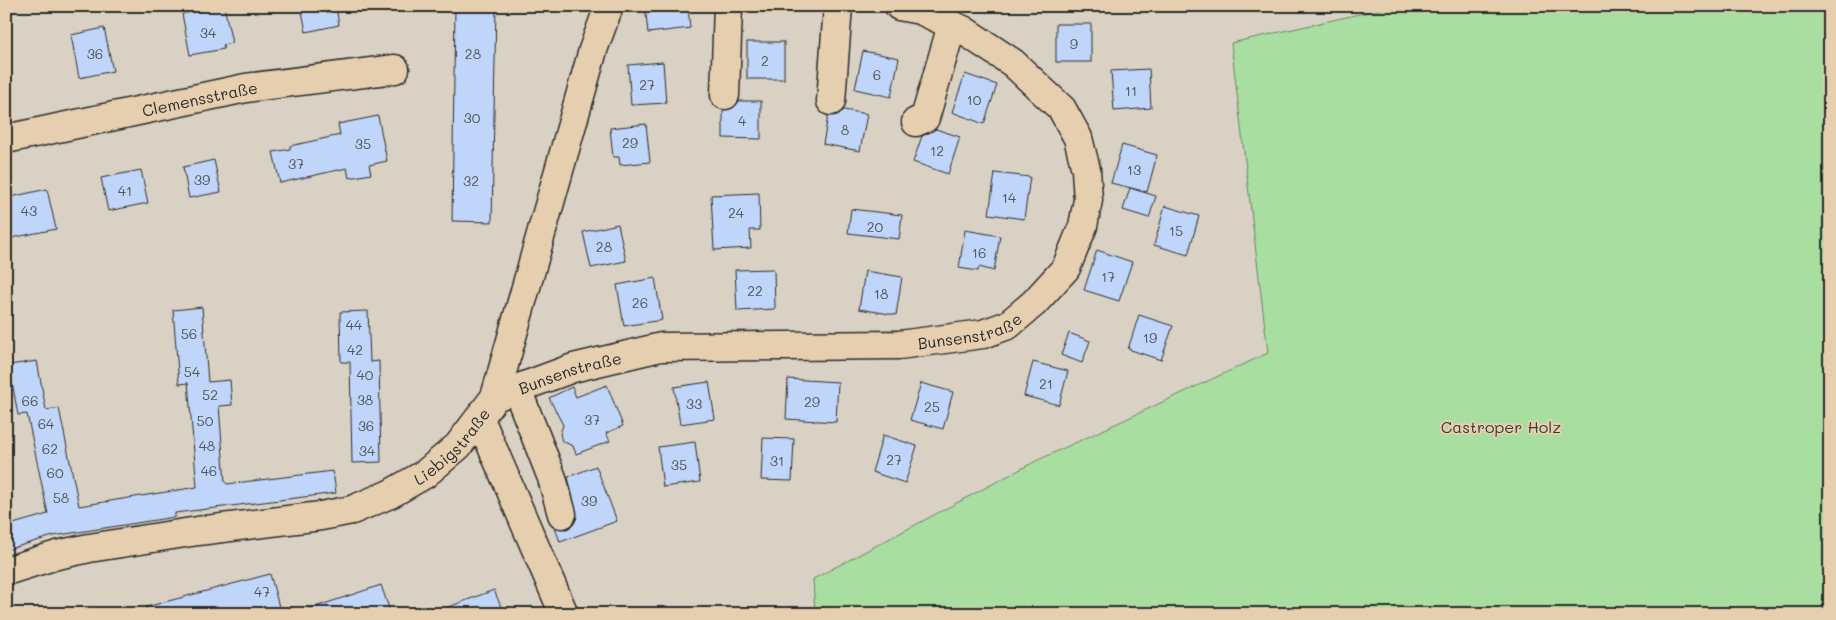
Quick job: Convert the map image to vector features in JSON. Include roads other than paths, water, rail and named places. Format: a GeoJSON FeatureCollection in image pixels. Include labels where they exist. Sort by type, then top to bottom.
{"type":"FeatureCollection","features":[{"type":"Feature","properties":{"kind":"street","name":"Liebigstraße"},"geometry":{"type":"LineString","coordinates":[[6,571],[57,555],[88,548],[198,531],[321,516],[352,510],[390,494],[425,474],[458,446],[480,419],[506,393],[593,50],[609,6]]}},
{"type":"Feature","properties":{"kind":"street"},"geometry":{"type":"LineString","coordinates":[[725,95],[728,6]]}},
{"type":"Feature","properties":{"kind":"street"},"geometry":{"type":"LineString","coordinates":[[831,101],[838,6]]}},
{"type":"Feature","properties":{"kind":"street","name":"Bunsenstraße"},"geometry":{"type":"LineString","coordinates":[[506,393],[573,368],[662,347],[899,344],[983,334],[1008,325],[1034,302],[1066,268],[1083,226],[1088,200],[1086,170],[1078,138],[1062,109],[1013,63],[952,25],[920,10],[899,6]]}},
{"type":"Feature","properties":{"kind":"street"},"geometry":{"type":"LineString","coordinates":[[916,122],[925,118],[952,25]]}},
{"type":"Feature","properties":{"kind":"street","name":"Clemensstraße"},"geometry":{"type":"LineString","coordinates":[[6,139],[246,88],[395,69]]}},
{"type":"Feature","properties":{"kind":"street"},"geometry":{"type":"LineString","coordinates":[[506,393],[552,478],[562,514]]}},
{"type":"Feature","properties":{"kind":"street"},"geometry":{"type":"LineString","coordinates":[[480,419],[564,614]]}},
{"type":"Feature","properties":{"kind":"park label","name":"Castroper Holz"},"geometry":{"type":"Point","coordinates":[1501,426]}}]}
